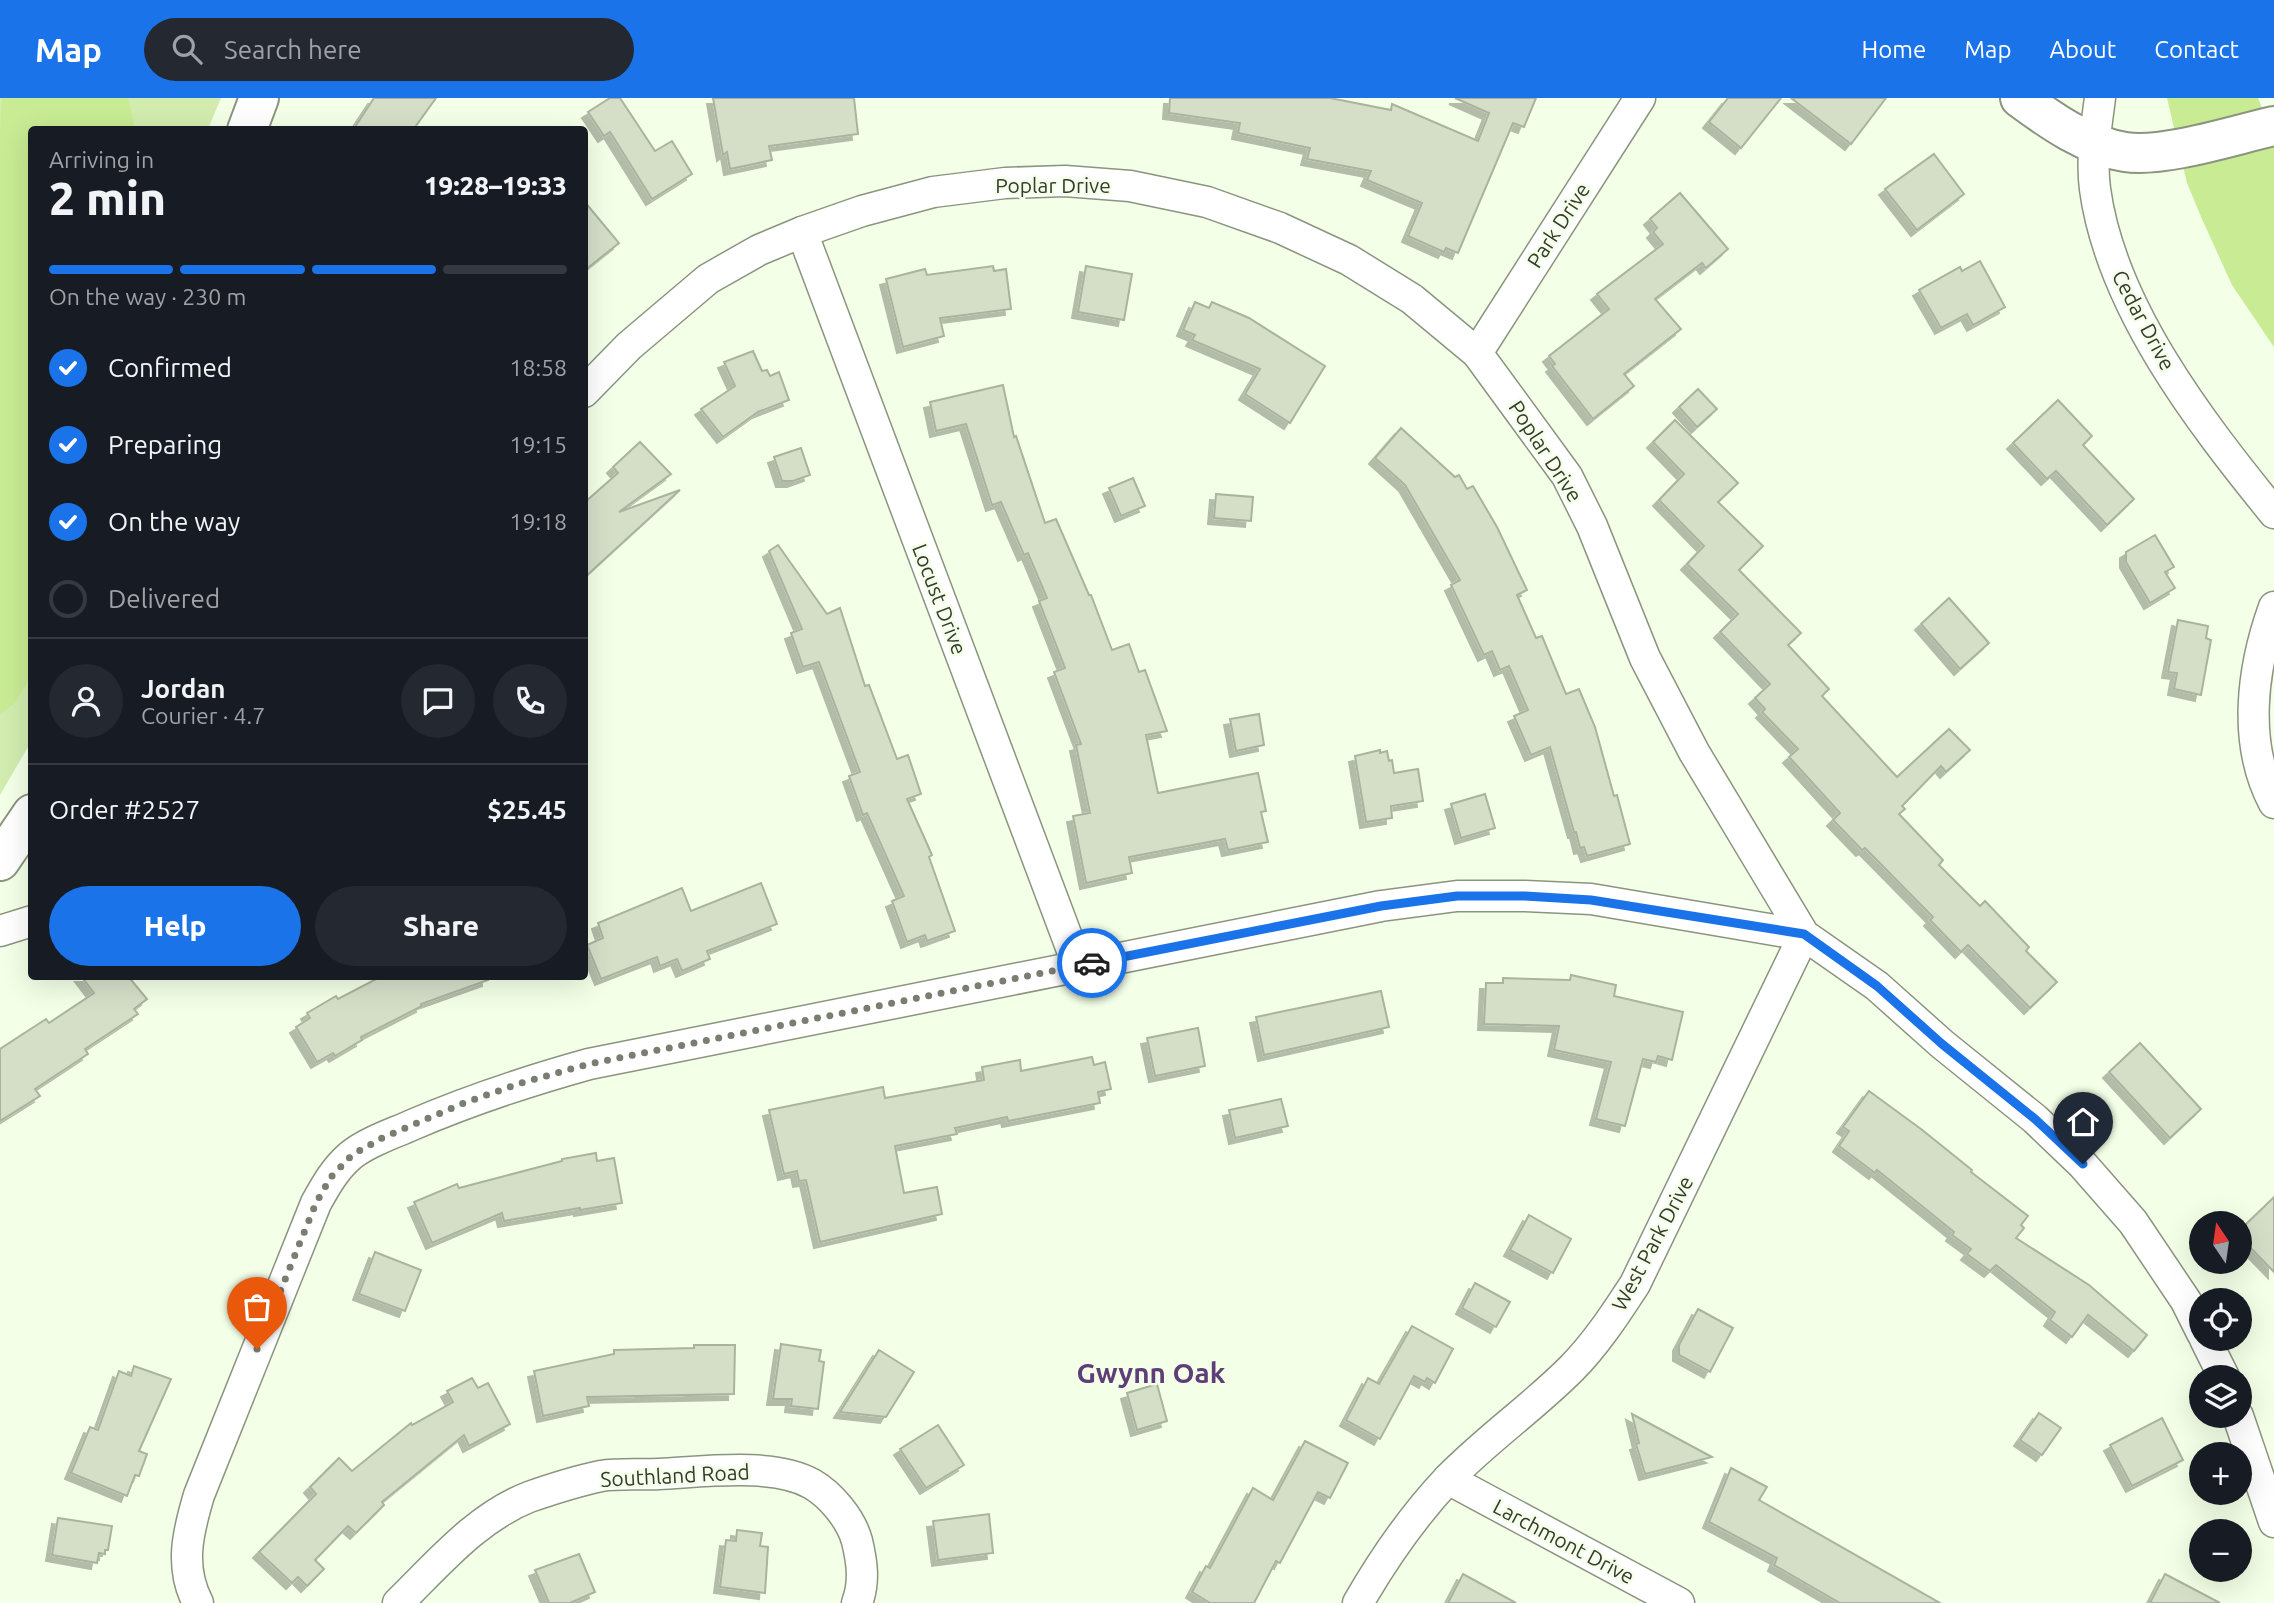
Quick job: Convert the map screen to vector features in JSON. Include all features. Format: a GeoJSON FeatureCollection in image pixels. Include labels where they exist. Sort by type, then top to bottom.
{"type":"FeatureCollection","features":[{"type":"Feature","properties":{"kind":"main road"},"geometry":{"type":"LineString","coordinates":[[249,126],[260,98]]}},
{"type":"Feature","properties":{"kind":"main road"},"geometry":{"type":"LineString","coordinates":[[2020,98],[2044,116],[2094,144],[2126,152],[2159,152],[2274,126]]}},
{"type":"Feature","properties":{"kind":"main road"},"geometry":{"type":"LineString","coordinates":[[0,861],[28,820]]}},
{"type":"Feature","properties":{"kind":"street","name":"Park Drive"},"geometry":{"type":"LineString","coordinates":[[1477,353],[1640,98]]}},
{"type":"Feature","properties":{"kind":"street","name":"Cedar Drive"},"geometry":{"type":"LineString","coordinates":[[2100,98],[2094,144],[2094,186],[2101,225],[2112,261],[2145,329],[2186,397],[2274,513]]}},
{"type":"Feature","properties":{"kind":"street","name":"Poplar Drive"},"geometry":{"type":"LineString","coordinates":[[588,388],[629,346],[708,279],[759,250],[862,211],[933,192],[1005,183],[1065,181],[1130,186],[1207,202],[1280,228],[1349,260],[1412,299],[1477,353],[1567,476],[1592,526],[1645,659],[1694,752],[1804,934],[1877,986],[1942,1044],[2035,1119],[2083,1164],[2133,1222],[2189,1307]]}},
{"type":"Feature","properties":{"kind":"street","name":"Locust Drive"},"geometry":{"type":"LineString","coordinates":[[802,232],[1078,966]]}},
{"type":"Feature","properties":{"kind":"street"},"geometry":{"type":"LineString","coordinates":[[2274,607],[2256,672],[2253,705],[2262,772],[2274,803]]}},
{"type":"Feature","properties":{"kind":"street"},"geometry":{"type":"LineString","coordinates":[[198,1603],[191,1590],[186,1563],[188,1534],[199,1495],[316,1203],[331,1177],[352,1155],[382,1138],[464,1103],[521,1083],[589,1064],[1381,906],[1457,896],[1591,900],[1804,934]]}},
{"type":"Feature","properties":{"kind":"street"},"geometry":{"type":"LineString","coordinates":[[0,931],[28,922]]}},
{"type":"Feature","properties":{"kind":"street","name":"West Park Drive"},"geometry":{"type":"LineString","coordinates":[[1358,1603],[1389,1550],[1448,1479],[1490,1438],[1573,1368],[1607,1326],[1635,1284],[1804,934]]}},
{"type":"Feature","properties":{"kind":"street"},"geometry":{"type":"LineString","coordinates":[[2242,1428],[2274,1522]]}},
{"type":"Feature","properties":{"kind":"street","name":"Southland Road"},"geometry":{"type":"LineString","coordinates":[[398,1603],[474,1530],[497,1513],[528,1498],[603,1476],[752,1470],[782,1473],[812,1483],[837,1505],[854,1531],[862,1562],[862,1591],[857,1603]]}},
{"type":"Feature","properties":{"kind":"street","name":"Larchmont Drive"},"geometry":{"type":"LineString","coordinates":[[1448,1479],[1679,1603]]}},
{"type":"Feature","properties":{"kind":"shaded area"},"geometry":{"type":"Polygon","coordinates":[[[0,98],[221,98],[209,126],[28,126],[28,747],[0,795],[0,98]]]}},
{"type":"Feature","properties":{"kind":"shaded area"},"geometry":{"type":"Polygon","coordinates":[[[2,98],[128,98],[134,126],[28,126],[28,681],[15,703],[0,714],[2,98]]]}},
{"type":"Feature","properties":{"kind":"shaded area"},"geometry":{"type":"Polygon","coordinates":[[[2167,98],[2258,98],[2274,138],[2274,347],[2232,285],[2202,219],[2187,183],[2167,98]]]}},
{"type":"Feature","properties":{"kind":"building"},"geometry":{"type":"Polygon","coordinates":[[[374,98],[436,98],[416,126],[356,126],[374,98]]]}},
{"type":"Feature","properties":{"kind":"building"},"geometry":{"type":"Polygon","coordinates":[[[610,98],[620,98],[655,151],[672,141],[692,174],[652,199],[610,132],[604,136],[588,112],[610,98]]]}},
{"type":"Feature","properties":{"kind":"building"},"geometry":{"type":"Polygon","coordinates":[[[713,98],[854,98],[858,134],[769,146],[772,160],[730,169],[727,152],[723,155],[713,98]]]}},
{"type":"Feature","properties":{"kind":"building"},"geometry":{"type":"Polygon","coordinates":[[[1170,98],[1330,98],[1391,110],[1392,104],[1478,141],[1489,113],[1455,98],[1536,98],[1524,127],[1513,123],[1458,253],[1446,248],[1444,252],[1408,236],[1422,203],[1367,180],[1371,171],[1307,159],[1310,148],[1238,133],[1240,123],[1169,113],[1170,98]]]}},
{"type":"Feature","properties":{"kind":"building"},"geometry":{"type":"Polygon","coordinates":[[[1728,98],[1781,98],[1741,148],[1709,122],[1728,98]]]}},
{"type":"Feature","properties":{"kind":"building"},"geometry":{"type":"Polygon","coordinates":[[[1791,98],[1886,98],[1851,144],[1791,98]]]}},
{"type":"Feature","properties":{"kind":"building"},"geometry":{"type":"Polygon","coordinates":[[[1934,154],[1964,194],[1917,230],[1885,189],[1934,154]]]}},
{"type":"Feature","properties":{"kind":"building"},"geometry":{"type":"Polygon","coordinates":[[[1680,193],[1728,249],[1706,268],[1702,263],[1655,299],[1681,329],[1624,374],[1634,386],[1593,419],[1552,366],[1555,364],[1549,356],[1609,309],[1597,294],[1663,244],[1653,232],[1657,228],[1650,219],[1680,193]]]}},
{"type":"Feature","properties":{"kind":"building"},"geometry":{"type":"Polygon","coordinates":[[[588,206],[619,243],[588,268],[588,206]]]}},
{"type":"Feature","properties":{"kind":"building"},"geometry":{"type":"Polygon","coordinates":[[[1980,261],[2005,307],[1973,325],[1967,314],[1941,328],[1919,290],[1960,267],[1962,271],[1980,261]]]}},
{"type":"Feature","properties":{"kind":"building"},"geometry":{"type":"Polygon","coordinates":[[[993,266],[994,271],[1006,269],[1011,309],[940,318],[944,336],[903,347],[886,279],[925,269],[927,275],[993,266]]]}},
{"type":"Feature","properties":{"kind":"building"},"geometry":{"type":"Polygon","coordinates":[[[1086,266],[1132,274],[1124,320],[1078,312],[1086,266]]]}},
{"type":"Feature","properties":{"kind":"building"},"geometry":{"type":"Polygon","coordinates":[[[1195,302],[1209,308],[1212,302],[1249,318],[1325,366],[1290,423],[1245,394],[1260,369],[1192,340],[1195,335],[1183,330],[1195,302]]]}},
{"type":"Feature","properties":{"kind":"building"},"geometry":{"type":"Polygon","coordinates":[[[753,351],[762,371],[767,370],[770,376],[779,372],[789,400],[758,412],[723,437],[701,409],[735,386],[724,362],[753,351]]]}},
{"type":"Feature","properties":{"kind":"building"},"geometry":{"type":"Polygon","coordinates":[[[1003,385],[1014,437],[1016,436],[1045,523],[1056,519],[1091,595],[1112,650],[1129,644],[1139,672],[1145,670],[1167,731],[1146,735],[1158,793],[1258,773],[1266,811],[1261,812],[1268,842],[1228,850],[1225,839],[1129,857],[1132,873],[1086,883],[1073,816],[1090,813],[1076,745],[1081,744],[1054,672],[1065,668],[1039,601],[1047,598],[1028,553],[1024,555],[1001,502],[992,505],[966,424],[936,431],[930,402],[1003,385]]]}},
{"type":"Feature","properties":{"kind":"building"},"geometry":{"type":"Polygon","coordinates":[[[1698,389],[1717,409],[1697,427],[1679,407],[1698,389]]]}},
{"type":"Feature","properties":{"kind":"building"},"geometry":{"type":"Polygon","coordinates":[[[2058,400],[2092,436],[2083,445],[2134,499],[2107,525],[2056,471],[2047,479],[2013,443],[2058,400]]]}},
{"type":"Feature","properties":{"kind":"building"},"geometry":{"type":"Polygon","coordinates":[[[1675,420],[1738,483],[1718,502],[1763,546],[1739,570],[1801,633],[1788,645],[1829,689],[1822,696],[1897,777],[1949,729],[1970,750],[1946,772],[1941,766],[1902,806],[1905,809],[1899,814],[1943,860],[1939,865],[1980,906],[1985,901],[2029,947],[2026,951],[2057,982],[2030,1008],[1968,945],[1961,952],[1930,920],[1933,917],[1865,848],[1862,850],[1833,820],[1840,813],[1789,757],[1798,749],[1762,712],[1765,709],[1755,698],[1770,684],[1720,632],[1738,614],[1687,564],[1704,546],[1659,500],[1684,474],[1653,442],[1675,420]]]}},
{"type":"Feature","properties":{"kind":"building"},"geometry":{"type":"Polygon","coordinates":[[[1401,428],[1455,477],[1459,475],[1467,489],[1473,486],[1497,527],[1527,590],[1517,595],[1536,638],[1542,636],[1566,694],[1579,689],[1595,727],[1630,844],[1587,856],[1584,847],[1580,848],[1550,747],[1531,755],[1514,716],[1528,710],[1509,666],[1500,670],[1492,651],[1484,655],[1451,585],[1460,580],[1405,485],[1375,458],[1401,428]]]}},
{"type":"Feature","properties":{"kind":"building"},"geometry":{"type":"Polygon","coordinates":[[[640,442],[671,474],[619,512],[680,490],[588,574],[588,499],[618,473],[613,467],[640,442]]]}},
{"type":"Feature","properties":{"kind":"building"},"geometry":{"type":"Polygon","coordinates":[[[801,448],[810,475],[793,481],[782,481],[774,457],[801,448]]]}},
{"type":"Feature","properties":{"kind":"building"},"geometry":{"type":"Polygon","coordinates":[[[1133,478],[1145,506],[1121,516],[1109,488],[1133,478]]]}},
{"type":"Feature","properties":{"kind":"building"},"geometry":{"type":"Polygon","coordinates":[[[1216,494],[1253,497],[1251,521],[1214,518],[1216,494]]]}},
{"type":"Feature","properties":{"kind":"building"},"geometry":{"type":"Polygon","coordinates":[[[2155,535],[2174,567],[2165,572],[2175,588],[2150,603],[2126,562],[2126,552],[2155,535]]]}},
{"type":"Feature","properties":{"kind":"building"},"geometry":{"type":"Polygon","coordinates":[[[778,545],[827,614],[840,608],[865,686],[869,685],[897,759],[908,755],[921,794],[907,799],[932,855],[929,857],[955,931],[927,941],[925,935],[907,942],[892,901],[904,896],[867,813],[863,815],[849,776],[860,772],[819,662],[803,667],[791,633],[802,629],[769,551],[778,545]]]}},
{"type":"Feature","properties":{"kind":"building"},"geometry":{"type":"Polygon","coordinates":[[[1949,598],[1989,643],[1960,669],[1921,624],[1949,598]]]}},
{"type":"Feature","properties":{"kind":"building"},"geometry":{"type":"Polygon","coordinates":[[[2178,620],[2208,626],[2206,638],[2211,640],[2201,695],[2174,689],[2177,673],[2168,672],[2178,620]]]}},
{"type":"Feature","properties":{"kind":"building"},"geometry":{"type":"Polygon","coordinates":[[[1259,714],[1264,745],[1236,751],[1230,719],[1259,714]]]}},
{"type":"Feature","properties":{"kind":"building"},"geometry":{"type":"Polygon","coordinates":[[[1380,750],[1380,753],[1387,751],[1394,773],[1418,769],[1423,801],[1391,806],[1392,818],[1366,822],[1355,756],[1380,750]]]}},
{"type":"Feature","properties":{"kind":"building"},"geometry":{"type":"Polygon","coordinates":[[[1485,794],[1495,828],[1461,838],[1451,804],[1485,794]]]}},
{"type":"Feature","properties":{"kind":"building"},"geometry":{"type":"Polygon","coordinates":[[[761,883],[777,924],[707,951],[710,959],[682,971],[677,959],[660,966],[657,957],[601,979],[588,947],[588,945],[603,938],[598,923],[682,888],[691,911],[761,883]]]}},
{"type":"Feature","properties":{"kind":"building"},"geometry":{"type":"Polygon","coordinates":[[[1571,975],[1616,985],[1614,996],[1683,1012],[1672,1060],[1658,1056],[1656,1062],[1643,1059],[1625,1126],[1596,1119],[1611,1062],[1554,1050],[1559,1026],[1484,1024],[1486,983],[1503,983],[1503,978],[1570,980],[1571,975]]]}},
{"type":"Feature","properties":{"kind":"building"},"geometry":{"type":"Polygon","coordinates":[[[84,980],[131,980],[147,999],[134,1009],[138,1014],[85,1049],[88,1054],[35,1089],[40,1096],[0,1121],[0,1049],[46,1019],[49,1023],[94,993],[84,980]]]}},
{"type":"Feature","properties":{"kind":"building"},"geometry":{"type":"Polygon","coordinates":[[[374,980],[488,980],[421,1004],[422,1006],[361,1037],[362,1040],[335,1056],[333,1053],[317,1062],[296,1027],[310,1018],[307,1013],[336,996],[338,999],[374,980]]]}},
{"type":"Feature","properties":{"kind":"building"},"geometry":{"type":"Polygon","coordinates":[[[1381,991],[1389,1027],[1264,1055],[1256,1017],[1381,991]]]}},
{"type":"Feature","properties":{"kind":"building"},"geometry":{"type":"Polygon","coordinates":[[[1198,1028],[1205,1066],[1155,1076],[1147,1038],[1198,1028]]]}},
{"type":"Feature","properties":{"kind":"building"},"geometry":{"type":"Polygon","coordinates":[[[2140,1043],[2201,1109],[2170,1138],[2109,1072],[2140,1043]]]}},
{"type":"Feature","properties":{"kind":"building"},"geometry":{"type":"Polygon","coordinates":[[[1092,1057],[1094,1065],[1105,1062],[1111,1089],[1098,1092],[1100,1103],[1008,1121],[1007,1117],[955,1128],[957,1134],[895,1146],[904,1193],[937,1187],[942,1214],[820,1242],[806,1180],[799,1181],[797,1171],[784,1174],[769,1110],[883,1087],[885,1098],[984,1080],[982,1067],[1020,1060],[1021,1071],[1092,1057]]]}},
{"type":"Feature","properties":{"kind":"building"},"geometry":{"type":"Polygon","coordinates":[[[1869,1091],[1921,1129],[2028,1216],[2021,1225],[2024,1228],[2016,1238],[2089,1285],[2147,1335],[2134,1351],[2088,1315],[2072,1337],[2050,1320],[2055,1312],[1996,1265],[1990,1271],[1967,1254],[1971,1249],[1952,1235],[1954,1232],[1877,1170],[1875,1173],[1839,1146],[1849,1131],[1843,1127],[1869,1091]]]}},
{"type":"Feature","properties":{"kind":"building"},"geometry":{"type":"Polygon","coordinates":[[[1281,1099],[1288,1126],[1235,1138],[1229,1110],[1281,1099]]]}},
{"type":"Feature","properties":{"kind":"building"},"geometry":{"type":"Polygon","coordinates":[[[596,1153],[597,1161],[614,1158],[622,1203],[504,1221],[502,1213],[432,1243],[414,1202],[457,1184],[459,1188],[562,1159],[596,1153]]]}},
{"type":"Feature","properties":{"kind":"building"},"geometry":{"type":"Polygon","coordinates":[[[2274,1197],[2274,1272],[2252,1249],[2252,1218],[2274,1197]]]}},
{"type":"Feature","properties":{"kind":"building"},"geometry":{"type":"Polygon","coordinates":[[[1529,1215],[1571,1239],[1553,1273],[1510,1250],[1529,1215]]]}},
{"type":"Feature","properties":{"kind":"building"},"geometry":{"type":"Polygon","coordinates":[[[375,1252],[421,1270],[405,1311],[359,1294],[375,1252]]]}},
{"type":"Feature","properties":{"kind":"building"},"geometry":{"type":"Polygon","coordinates":[[[1475,1283],[1510,1302],[1496,1327],[1462,1308],[1475,1283]]]}},
{"type":"Feature","properties":{"kind":"building"},"geometry":{"type":"Polygon","coordinates":[[[1698,1309],[1733,1328],[1710,1372],[1679,1355],[1679,1345],[1698,1309]]]}},
{"type":"Feature","properties":{"kind":"building"},"geometry":{"type":"Polygon","coordinates":[[[1412,1326],[1453,1349],[1435,1383],[1427,1378],[1425,1382],[1414,1376],[1380,1439],[1346,1420],[1368,1378],[1379,1384],[1412,1326]]]}},
{"type":"Feature","properties":{"kind":"building"},"geometry":{"type":"Polygon","coordinates":[[[781,1344],[821,1350],[819,1361],[824,1362],[818,1409],[791,1406],[792,1399],[773,1399],[781,1344]]]}},
{"type":"Feature","properties":{"kind":"building"},"geometry":{"type":"Polygon","coordinates":[[[694,1345],[735,1345],[734,1394],[587,1397],[589,1406],[543,1416],[534,1371],[614,1354],[614,1350],[694,1348],[694,1345]]]}},
{"type":"Feature","properties":{"kind":"building"},"geometry":{"type":"Polygon","coordinates":[[[879,1350],[914,1372],[886,1417],[840,1412],[879,1350]]]}},
{"type":"Feature","properties":{"kind":"building"},"geometry":{"type":"Polygon","coordinates":[[[134,1366],[171,1379],[139,1451],[147,1454],[139,1476],[135,1475],[127,1496],[71,1473],[90,1427],[98,1430],[119,1371],[131,1376],[134,1366]]]}},
{"type":"Feature","properties":{"kind":"building"},"geometry":{"type":"Polygon","coordinates":[[[472,1378],[478,1388],[488,1383],[510,1424],[469,1446],[464,1435],[382,1502],[384,1505],[356,1533],[348,1526],[315,1560],[324,1569],[307,1586],[298,1577],[292,1583],[259,1552],[316,1494],[310,1487],[339,1458],[352,1471],[411,1423],[412,1425],[453,1402],[447,1391],[472,1378]]]}},
{"type":"Feature","properties":{"kind":"building"},"geometry":{"type":"Polygon","coordinates":[[[1157,1384],[1167,1421],[1137,1430],[1127,1393],[1157,1384]]]}},
{"type":"Feature","properties":{"kind":"building"},"geometry":{"type":"Polygon","coordinates":[[[2039,1413],[2061,1428],[2042,1455],[2020,1440],[2039,1413]]]}},
{"type":"Feature","properties":{"kind":"building"},"geometry":{"type":"Polygon","coordinates":[[[1632,1414],[1712,1457],[1645,1474],[1636,1444],[1639,1443],[1632,1414]]]}},
{"type":"Feature","properties":{"kind":"building"},"geometry":{"type":"Polygon","coordinates":[[[2162,1418],[2183,1460],[2132,1486],[2110,1445],[2162,1418]]]}},
{"type":"Feature","properties":{"kind":"building"},"geometry":{"type":"Polygon","coordinates":[[[938,1425],[964,1465],[926,1488],[900,1449],[938,1425]]]}},
{"type":"Feature","properties":{"kind":"building"},"geometry":{"type":"Polygon","coordinates":[[[1305,1441],[1348,1463],[1330,1498],[1318,1492],[1280,1563],[1276,1561],[1254,1603],[1210,1603],[1192,1592],[1206,1566],[1210,1568],[1253,1488],[1273,1500],[1305,1441]]]}},
{"type":"Feature","properties":{"kind":"building"},"geometry":{"type":"Polygon","coordinates":[[[1731,1468],[1767,1487],[1759,1500],[1940,1603],[1840,1603],[1774,1565],[1777,1558],[1709,1522],[1731,1468]]]}},
{"type":"Feature","properties":{"kind":"building"},"geometry":{"type":"Polygon","coordinates":[[[989,1514],[993,1553],[938,1560],[933,1521],[989,1514]]]}},
{"type":"Feature","properties":{"kind":"building"},"geometry":{"type":"Polygon","coordinates":[[[58,1518],[112,1526],[108,1550],[105,1550],[105,1554],[99,1553],[97,1563],[52,1555],[58,1518]]]}},
{"type":"Feature","properties":{"kind":"building"},"geometry":{"type":"Polygon","coordinates":[[[737,1530],[762,1533],[760,1546],[768,1547],[765,1593],[720,1587],[726,1540],[736,1541],[737,1530]]]}},
{"type":"Feature","properties":{"kind":"building"},"geometry":{"type":"Polygon","coordinates":[[[579,1554],[595,1592],[570,1603],[549,1603],[535,1570],[579,1554]]]}},
{"type":"Feature","properties":{"kind":"building"},"geometry":{"type":"Polygon","coordinates":[[[1463,1574],[1516,1603],[1448,1603],[1463,1574]]]}},
{"type":"Feature","properties":{"kind":"building"},"geometry":{"type":"Polygon","coordinates":[[[2165,1574],[2220,1603],[2150,1603],[2165,1574]]]}},
{"type":"Feature","properties":{"kind":"way so far"},"geometry":{"type":"LineString","coordinates":[[257,1349],[316,1203],[331,1177],[352,1155],[382,1138],[464,1103],[521,1083],[589,1064],[1092,963]]}},
{"type":"Feature","properties":{"kind":"district","name":"Gwynn Oak"},"geometry":{"type":"Point","coordinates":[1151,1372]}},
{"type":"Feature","properties":{"kind":"route"},"geometry":{"type":"LineString","coordinates":[[1092,963],[1381,906],[1457,896],[1591,900],[1804,934],[1877,986],[1942,1044],[2035,1119],[2083,1164]]}}]}
